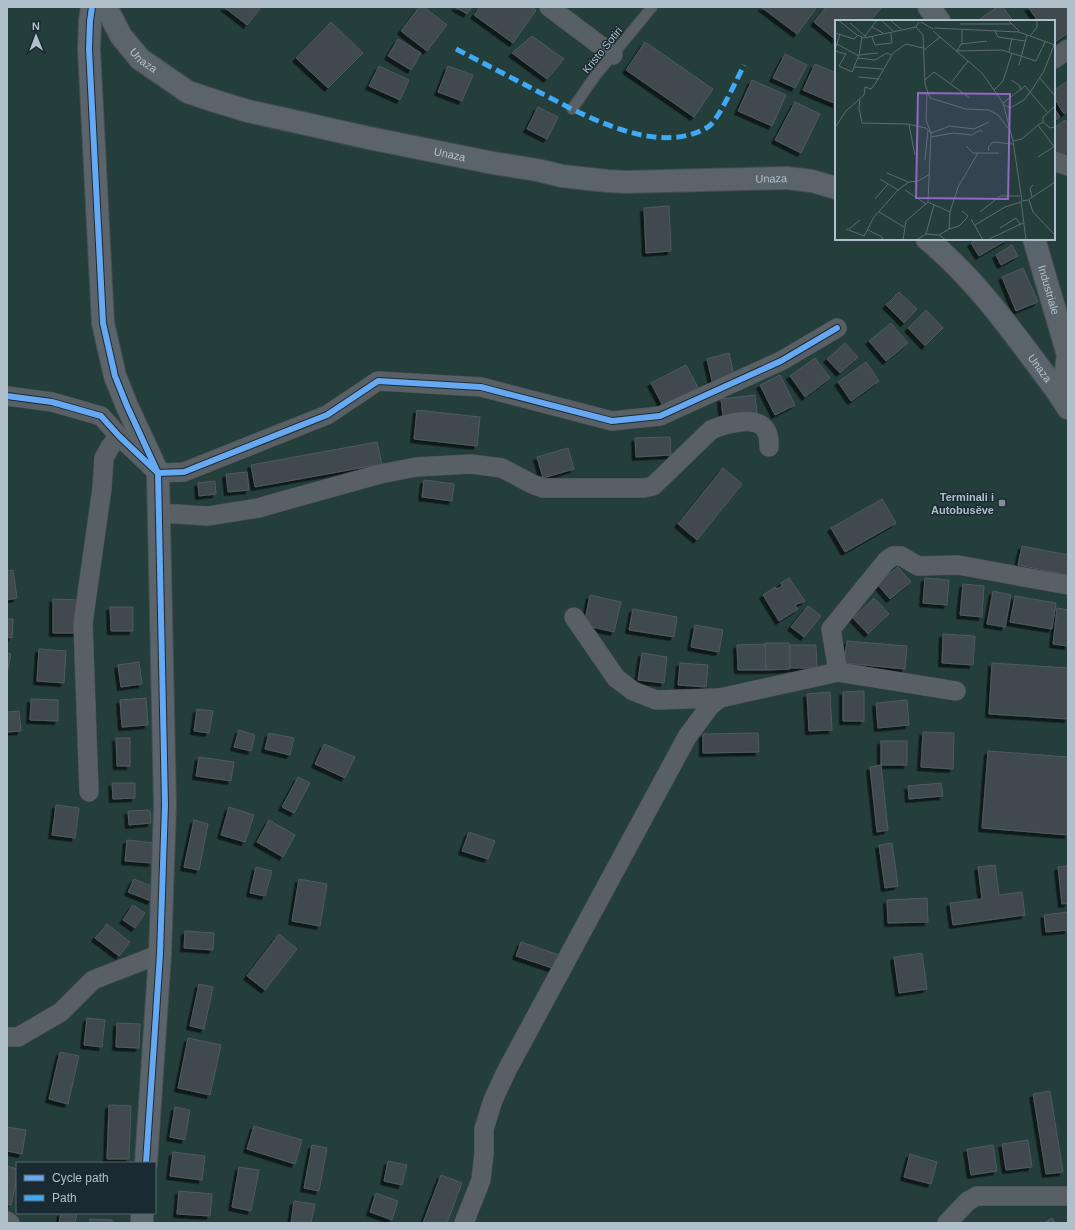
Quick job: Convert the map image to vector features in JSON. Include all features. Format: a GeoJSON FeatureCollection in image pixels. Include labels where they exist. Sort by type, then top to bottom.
{"type":"FeatureCollection","features":[{"type":"Feature","properties":{"kind":"street"},"geometry":{"type":"LineString","coordinates":[[92,7],[89,49],[103,323],[115,376],[158,473],[165,805],[160,954],[146,1162]]}},
{"type":"Feature","properties":{"kind":"street","name":"Unaza"},"geometry":{"type":"LineString","coordinates":[[106,7],[107,12],[121,36],[140,59],[188,92],[248,111],[493,164],[537,170],[562,176],[627,182],[787,178],[812,181],[835,188]]}},
{"type":"Feature","properties":{"kind":"street"},"geometry":{"type":"LineString","coordinates":[[549,7],[613,55]]}},
{"type":"Feature","properties":{"kind":"street"},"geometry":{"type":"LineString","coordinates":[[929,7],[937,20]]}},
{"type":"Feature","properties":{"kind":"street"},"geometry":{"type":"LineString","coordinates":[[1055,58],[1068,48]]}},
{"type":"Feature","properties":{"kind":"street"},"geometry":{"type":"LineString","coordinates":[[1055,161],[1068,166]]}},
{"type":"Feature","properties":{"kind":"street","name":"Unaza"},"geometry":{"type":"LineString","coordinates":[[928,240],[955,265],[980,292],[1063,399]]}},
{"type":"Feature","properties":{"kind":"street","name":"Industriale"},"geometry":{"type":"LineString","coordinates":[[1034,240],[1068,355],[1063,399]]}},
{"type":"Feature","properties":{"kind":"street"},"geometry":{"type":"LineString","coordinates":[[7,396],[52,402],[101,416],[119,436],[158,473],[184,472],[327,415],[378,381],[482,387],[612,421],[660,416],[781,361],[837,328]]}},
{"type":"Feature","properties":{"kind":"street"},"geometry":{"type":"LineString","coordinates":[[159,514],[208,516],[258,508],[380,474],[416,467],[471,464],[502,468],[532,484],[543,488],[644,488],[653,486],[711,430],[722,425],[737,422],[754,423],[764,427],[768,434],[769,447]]}},
{"type":"Feature","properties":{"kind":"street"},"geometry":{"type":"LineString","coordinates":[[89,792],[83,623],[102,488],[104,458],[110,447],[119,436]]}},
{"type":"Feature","properties":{"kind":"street"},"geometry":{"type":"LineString","coordinates":[[838,672],[831,630],[887,560],[893,556],[901,556],[918,566],[958,565],[1068,585]]}},
{"type":"Feature","properties":{"kind":"street"},"geometry":{"type":"LineString","coordinates":[[574,617],[616,678],[633,691],[656,700],[720,698],[838,672],[956,691]]}},
{"type":"Feature","properties":{"kind":"street"},"geometry":{"type":"LineString","coordinates":[[464,1223],[481,1180],[484,1153],[484,1129],[493,1100],[507,1070],[687,737],[710,706],[720,698]]}},
{"type":"Feature","properties":{"kind":"street"},"geometry":{"type":"LineString","coordinates":[[7,1037],[18,1037],[61,1012],[93,980],[160,954]]}},
{"type":"Feature","properties":{"kind":"street"},"geometry":{"type":"LineString","coordinates":[[947,1223],[968,1201],[977,1196],[1068,1196]]}},
{"type":"Feature","properties":{"kind":"lane","name":"Kristo Sotiri"},"geometry":{"type":"LineString","coordinates":[[572,109],[596,75],[652,7]]}},
{"type":"Feature","properties":{"kind":"green space"},"geometry":{"type":"Polygon","coordinates":[[[7,7],[1068,7],[1068,1223],[7,1223],[7,7]]]}},
{"type":"Feature","properties":{"kind":"building"},"geometry":{"type":"Polygon","coordinates":[[[224,7],[261,7],[247,25],[224,7]]]}},
{"type":"Feature","properties":{"kind":"building"},"geometry":{"type":"Polygon","coordinates":[[[419,7],[424,7],[447,25],[427,51],[401,31],[419,7]]]}},
{"type":"Feature","properties":{"kind":"building"},"geometry":{"type":"Polygon","coordinates":[[[455,7],[472,7],[467,14],[455,7]]]}},
{"type":"Feature","properties":{"kind":"building"},"geometry":{"type":"Polygon","coordinates":[[[480,7],[531,7],[536,10],[513,43],[474,15],[480,7]]]}},
{"type":"Feature","properties":{"kind":"building"},"geometry":{"type":"Polygon","coordinates":[[[761,7],[817,7],[797,34],[761,7]]]}},
{"type":"Feature","properties":{"kind":"building"},"geometry":{"type":"Polygon","coordinates":[[[826,7],[882,7],[871,20],[835,20],[835,39],[814,22],[826,7]]]}},
{"type":"Feature","properties":{"kind":"building"},"geometry":{"type":"Polygon","coordinates":[[[997,7],[1003,7],[1012,20],[978,20],[997,7]]]}},
{"type":"Feature","properties":{"kind":"building"},"geometry":{"type":"Polygon","coordinates":[[[1028,7],[1068,7],[1068,33],[1055,42],[1055,20],[1037,20],[1028,7]]]}},
{"type":"Feature","properties":{"kind":"building"},"geometry":{"type":"Polygon","coordinates":[[[331,22],[363,53],[328,88],[296,58],[331,22]]]}},
{"type":"Feature","properties":{"kind":"building"},"geometry":{"type":"Polygon","coordinates":[[[532,36],[564,59],[547,79],[512,53],[532,36]]]}},
{"type":"Feature","properties":{"kind":"building"},"geometry":{"type":"Polygon","coordinates":[[[398,39],[421,53],[411,70],[388,56],[398,39]]]}},
{"type":"Feature","properties":{"kind":"building"},"geometry":{"type":"Polygon","coordinates":[[[645,42],[713,89],[694,117],[626,70],[645,42]]]}},
{"type":"Feature","properties":{"kind":"building"},"geometry":{"type":"Polygon","coordinates":[[[785,54],[807,65],[795,88],[773,78],[785,54]]]}},
{"type":"Feature","properties":{"kind":"building"},"geometry":{"type":"Polygon","coordinates":[[[815,64],[835,73],[835,104],[803,90],[815,64]]]}},
{"type":"Feature","properties":{"kind":"building"},"geometry":{"type":"Polygon","coordinates":[[[379,66],[409,80],[400,100],[369,86],[379,66]]]}},
{"type":"Feature","properties":{"kind":"building"},"geometry":{"type":"Polygon","coordinates":[[[448,66],[473,75],[462,101],[438,92],[448,66]]]}},
{"type":"Feature","properties":{"kind":"building"},"geometry":{"type":"Polygon","coordinates":[[[752,80],[786,95],[772,126],[738,111],[752,80]]]}},
{"type":"Feature","properties":{"kind":"building"},"geometry":{"type":"Polygon","coordinates":[[[1068,81],[1068,111],[1064,114],[1055,100],[1055,89],[1068,81]]]}},
{"type":"Feature","properties":{"kind":"building"},"geometry":{"type":"Polygon","coordinates":[[[795,102],[820,114],[801,153],[775,140],[795,102]]]}},
{"type":"Feature","properties":{"kind":"building"},"geometry":{"type":"Polygon","coordinates":[[[538,107],[558,117],[547,139],[527,129],[538,107]]]}},
{"type":"Feature","properties":{"kind":"building"},"geometry":{"type":"Polygon","coordinates":[[[1055,110],[1060,117],[1055,120],[1055,110]]]}},
{"type":"Feature","properties":{"kind":"building"},"geometry":{"type":"Polygon","coordinates":[[[1065,120],[1068,124],[1068,155],[1059,160],[1055,154],[1055,127],[1065,120]]]}},
{"type":"Feature","properties":{"kind":"building"},"geometry":{"type":"Polygon","coordinates":[[[669,206],[671,251],[646,253],[644,208],[669,206]]]}},
{"type":"Feature","properties":{"kind":"building"},"geometry":{"type":"Polygon","coordinates":[[[976,240],[1006,240],[979,256],[971,243],[976,240]]]}},
{"type":"Feature","properties":{"kind":"building"},"geometry":{"type":"Polygon","coordinates":[[[1012,245],[1018,256],[1001,265],[996,255],[1012,245]]]}},
{"type":"Feature","properties":{"kind":"building"},"geometry":{"type":"Polygon","coordinates":[[[1023,268],[1038,302],[1016,311],[1002,277],[1023,268]]]}},
{"type":"Feature","properties":{"kind":"building"},"geometry":{"type":"Polygon","coordinates":[[[899,292],[917,309],[904,323],[886,305],[899,292]]]}},
{"type":"Feature","properties":{"kind":"building"},"geometry":{"type":"Polygon","coordinates":[[[926,310],[943,328],[925,346],[908,328],[926,310]]]}},
{"type":"Feature","properties":{"kind":"building"},"geometry":{"type":"Polygon","coordinates":[[[891,323],[908,343],[886,361],[869,341],[891,323]]]}},
{"type":"Feature","properties":{"kind":"building"},"geometry":{"type":"Polygon","coordinates":[[[845,343],[858,357],[840,373],[827,359],[845,343]]]}},
{"type":"Feature","properties":{"kind":"building"},"geometry":{"type":"Polygon","coordinates":[[[729,353],[735,380],[713,385],[707,359],[729,353]]]}},
{"type":"Feature","properties":{"kind":"building"},"geometry":{"type":"Polygon","coordinates":[[[815,358],[830,378],[805,397],[790,376],[815,358]]]}},
{"type":"Feature","properties":{"kind":"building"},"geometry":{"type":"Polygon","coordinates":[[[866,362],[879,381],[851,401],[838,382],[866,362]]]}},
{"type":"Feature","properties":{"kind":"building"},"geometry":{"type":"Polygon","coordinates":[[[686,365],[700,391],[665,410],[651,383],[686,365]]]}},
{"type":"Feature","properties":{"kind":"building"},"geometry":{"type":"Polygon","coordinates":[[[780,375],[795,405],[775,415],[760,385],[780,375]]]}},
{"type":"Feature","properties":{"kind":"building"},"geometry":{"type":"Polygon","coordinates":[[[755,395],[757,413],[723,417],[721,399],[755,395]]]}},
{"type":"Feature","properties":{"kind":"building"},"geometry":{"type":"Polygon","coordinates":[[[417,410],[480,417],[477,446],[414,439],[417,410]]]}},
{"type":"Feature","properties":{"kind":"building"},"geometry":{"type":"Polygon","coordinates":[[[670,437],[671,455],[636,457],[635,438],[670,437]]]}},
{"type":"Feature","properties":{"kind":"building"},"geometry":{"type":"Polygon","coordinates":[[[377,442],[382,464],[255,487],[251,465],[377,442]]]}},
{"type":"Feature","properties":{"kind":"building"},"geometry":{"type":"Polygon","coordinates":[[[568,448],[574,469],[543,478],[537,457],[568,448]]]}},
{"type":"Feature","properties":{"kind":"building"},"geometry":{"type":"Polygon","coordinates":[[[723,468],[742,484],[697,540],[678,524],[723,468]]]}},
{"type":"Feature","properties":{"kind":"building"},"geometry":{"type":"Polygon","coordinates":[[[247,472],[249,490],[228,492],[226,474],[247,472]]]}},
{"type":"Feature","properties":{"kind":"building"},"geometry":{"type":"Polygon","coordinates":[[[424,480],[454,484],[452,501],[422,497],[424,480]]]}},
{"type":"Feature","properties":{"kind":"building"},"geometry":{"type":"Polygon","coordinates":[[[215,481],[216,494],[199,496],[198,483],[215,481]]]}},
{"type":"Feature","properties":{"kind":"building"},"geometry":{"type":"Polygon","coordinates":[[[882,499],[896,523],[845,552],[831,528],[882,499]]]}},
{"type":"Feature","properties":{"kind":"building"},"geometry":{"type":"Polygon","coordinates":[[[1022,546],[1068,555],[1068,575],[1018,565],[1022,546]]]}},
{"type":"Feature","properties":{"kind":"building"},"geometry":{"type":"Polygon","coordinates":[[[898,567],[911,582],[890,599],[877,584],[898,567]]]}},
{"type":"Feature","properties":{"kind":"building"},"geometry":{"type":"Polygon","coordinates":[[[13,570],[17,598],[7,600],[7,571],[13,570]]]}},
{"type":"Feature","properties":{"kind":"building"},"geometry":{"type":"Polygon","coordinates":[[[789,578],[805,601],[795,605],[798,609],[779,621],[763,595],[775,587],[777,589],[782,586],[781,583],[789,578]]]}},
{"type":"Feature","properties":{"kind":"building"},"geometry":{"type":"Polygon","coordinates":[[[925,578],[949,580],[947,605],[923,603],[925,578]]]}},
{"type":"Feature","properties":{"kind":"building"},"geometry":{"type":"Polygon","coordinates":[[[963,584],[984,586],[982,617],[960,615],[963,584]]]}},
{"type":"Feature","properties":{"kind":"building"},"geometry":{"type":"Polygon","coordinates":[[[993,591],[1011,595],[1005,627],[987,624],[993,591]]]}},
{"type":"Feature","properties":{"kind":"building"},"geometry":{"type":"Polygon","coordinates":[[[590,595],[621,602],[614,632],[584,625],[590,595]]]}},
{"type":"Feature","properties":{"kind":"building"},"geometry":{"type":"Polygon","coordinates":[[[1015,596],[1056,603],[1052,629],[1010,622],[1015,596]]]}},
{"type":"Feature","properties":{"kind":"building"},"geometry":{"type":"Polygon","coordinates":[[[874,598],[889,614],[868,634],[853,618],[874,598]]]}},
{"type":"Feature","properties":{"kind":"building"},"geometry":{"type":"Polygon","coordinates":[[[53,599],[79,600],[78,633],[53,633],[53,599]]]}},
{"type":"Feature","properties":{"kind":"building"},"geometry":{"type":"Polygon","coordinates":[[[808,606],[821,616],[804,637],[791,627],[808,606]]]}},
{"type":"Feature","properties":{"kind":"building"},"geometry":{"type":"Polygon","coordinates":[[[110,607],[133,607],[133,631],[111,631],[110,607]]]}},
{"type":"Feature","properties":{"kind":"building"},"geometry":{"type":"Polygon","coordinates":[[[1057,608],[1068,610],[1068,646],[1053,644],[1057,608]]]}},
{"type":"Feature","properties":{"kind":"building"},"geometry":{"type":"Polygon","coordinates":[[[633,609],[677,617],[674,637],[629,630],[633,609]]]}},
{"type":"Feature","properties":{"kind":"building"},"geometry":{"type":"Polygon","coordinates":[[[7,619],[13,619],[12,638],[7,637],[7,619]]]}},
{"type":"Feature","properties":{"kind":"building"},"geometry":{"type":"Polygon","coordinates":[[[695,625],[723,630],[719,652],[691,647],[695,625]]]}},
{"type":"Feature","properties":{"kind":"building"},"geometry":{"type":"Polygon","coordinates":[[[943,634],[975,636],[973,665],[942,663],[943,634]]]}},
{"type":"Feature","properties":{"kind":"building"},"geometry":{"type":"Polygon","coordinates":[[[847,641],[907,646],[905,669],[844,663],[847,641]]]}},
{"type":"Feature","properties":{"kind":"building"},"geometry":{"type":"Polygon","coordinates":[[[765,643],[789,643],[790,669],[766,670],[765,643]]]}},
{"type":"Feature","properties":{"kind":"building"},"geometry":{"type":"Polygon","coordinates":[[[765,644],[766,670],[738,670],[737,645],[765,644]]]}},
{"type":"Feature","properties":{"kind":"building"},"geometry":{"type":"Polygon","coordinates":[[[790,645],[816,645],[817,668],[790,668],[790,645]]]}},
{"type":"Feature","properties":{"kind":"building"},"geometry":{"type":"Polygon","coordinates":[[[39,649],[66,651],[64,683],[37,681],[39,649]]]}},
{"type":"Feature","properties":{"kind":"building"},"geometry":{"type":"Polygon","coordinates":[[[7,653],[11,654],[8,669],[7,669],[7,653]]]}},
{"type":"Feature","properties":{"kind":"building"},"geometry":{"type":"Polygon","coordinates":[[[642,653],[667,657],[664,683],[638,680],[642,653]]]}},
{"type":"Feature","properties":{"kind":"building"},"geometry":{"type":"Polygon","coordinates":[[[139,662],[142,684],[121,687],[118,665],[139,662]]]}},
{"type":"Feature","properties":{"kind":"building"},"geometry":{"type":"Polygon","coordinates":[[[680,663],[708,665],[706,687],[678,685],[680,663]]]}},
{"type":"Feature","properties":{"kind":"building"},"geometry":{"type":"Polygon","coordinates":[[[992,663],[1068,668],[1068,719],[989,714],[992,663]]]}},
{"type":"Feature","properties":{"kind":"building"},"geometry":{"type":"Polygon","coordinates":[[[864,691],[864,721],[843,721],[843,692],[864,691]]]}},
{"type":"Feature","properties":{"kind":"building"},"geometry":{"type":"Polygon","coordinates":[[[830,692],[832,730],[809,731],[807,694],[830,692]]]}},
{"type":"Feature","properties":{"kind":"building"},"geometry":{"type":"Polygon","coordinates":[[[146,698],[148,725],[122,727],[120,700],[146,698]]]}},
{"type":"Feature","properties":{"kind":"building"},"geometry":{"type":"Polygon","coordinates":[[[31,699],[58,700],[58,721],[30,720],[31,699]]]}},
{"type":"Feature","properties":{"kind":"building"},"geometry":{"type":"Polygon","coordinates":[[[907,700],[909,725],[878,728],[876,703],[907,700]]]}},
{"type":"Feature","properties":{"kind":"building"},"geometry":{"type":"Polygon","coordinates":[[[197,709],[213,711],[209,733],[194,731],[197,709]]]}},
{"type":"Feature","properties":{"kind":"building"},"geometry":{"type":"Polygon","coordinates":[[[19,711],[21,731],[7,732],[7,712],[19,711]]]}},
{"type":"Feature","properties":{"kind":"building"},"geometry":{"type":"Polygon","coordinates":[[[239,730],[255,735],[251,751],[234,747],[239,730]]]}},
{"type":"Feature","properties":{"kind":"building"},"geometry":{"type":"Polygon","coordinates":[[[923,732],[954,733],[953,769],[921,767],[923,732]]]}},
{"type":"Feature","properties":{"kind":"building"},"geometry":{"type":"Polygon","coordinates":[[[269,733],[294,738],[290,755],[265,749],[269,733]]]}},
{"type":"Feature","properties":{"kind":"building"},"geometry":{"type":"Polygon","coordinates":[[[758,733],[759,752],[703,753],[703,734],[758,733]]]}},
{"type":"Feature","properties":{"kind":"building"},"geometry":{"type":"Polygon","coordinates":[[[116,738],[130,738],[130,766],[117,766],[116,738]]]}},
{"type":"Feature","properties":{"kind":"building"},"geometry":{"type":"Polygon","coordinates":[[[881,741],[907,741],[907,765],[881,765],[881,741]]]}},
{"type":"Feature","properties":{"kind":"building"},"geometry":{"type":"Polygon","coordinates":[[[324,744],[355,757],[345,778],[315,764],[324,744]]]}},
{"type":"Feature","properties":{"kind":"building"},"geometry":{"type":"Polygon","coordinates":[[[988,751],[1068,757],[1068,835],[982,828],[988,751]]]}},
{"type":"Feature","properties":{"kind":"building"},"geometry":{"type":"Polygon","coordinates":[[[199,757],[234,762],[231,781],[196,776],[199,757]]]}},
{"type":"Feature","properties":{"kind":"building"},"geometry":{"type":"Polygon","coordinates":[[[881,765],[888,830],[877,832],[870,767],[881,765]]]}},
{"type":"Feature","properties":{"kind":"building"},"geometry":{"type":"Polygon","coordinates":[[[298,777],[310,783],[294,813],[282,807],[298,777]]]}},
{"type":"Feature","properties":{"kind":"building"},"geometry":{"type":"Polygon","coordinates":[[[112,783],[135,783],[135,798],[113,799],[112,783]]]}},
{"type":"Feature","properties":{"kind":"building"},"geometry":{"type":"Polygon","coordinates":[[[941,783],[943,796],[909,799],[908,786],[941,783]]]}},
{"type":"Feature","properties":{"kind":"building"},"geometry":{"type":"Polygon","coordinates":[[[56,805],[79,808],[75,838],[52,835],[56,805]]]}},
{"type":"Feature","properties":{"kind":"building"},"geometry":{"type":"Polygon","coordinates":[[[229,807],[254,815],[245,842],[221,835],[229,807]]]}},
{"type":"Feature","properties":{"kind":"building"},"geometry":{"type":"Polygon","coordinates":[[[150,810],[151,823],[129,825],[128,811],[150,810]]]}},
{"type":"Feature","properties":{"kind":"building"},"geometry":{"type":"Polygon","coordinates":[[[194,820],[208,824],[199,870],[184,867],[194,820]]]}},
{"type":"Feature","properties":{"kind":"building"},"geometry":{"type":"Polygon","coordinates":[[[269,820],[295,835],[283,857],[257,842],[269,820]]]}},
{"type":"Feature","properties":{"kind":"building"},"geometry":{"type":"Polygon","coordinates":[[[469,832],[495,841],[488,859],[462,851],[469,832]]]}},
{"type":"Feature","properties":{"kind":"building"},"geometry":{"type":"Polygon","coordinates":[[[127,840],[154,843],[152,863],[125,861],[127,840]]]}},
{"type":"Feature","properties":{"kind":"building"},"geometry":{"type":"Polygon","coordinates":[[[892,843],[898,886],[885,888],[879,845],[892,843]]]}},
{"type":"Feature","properties":{"kind":"building"},"geometry":{"type":"Polygon","coordinates":[[[995,865],[999,895],[1022,892],[1025,915],[953,925],[950,903],[982,899],[978,867],[995,865]]]}},
{"type":"Feature","properties":{"kind":"building"},"geometry":{"type":"Polygon","coordinates":[[[1068,866],[1068,903],[1062,904],[1058,867],[1068,866]]]}},
{"type":"Feature","properties":{"kind":"building"},"geometry":{"type":"Polygon","coordinates":[[[256,867],[272,871],[265,896],[250,893],[256,867]]]}},
{"type":"Feature","properties":{"kind":"building"},"geometry":{"type":"Polygon","coordinates":[[[134,879],[156,888],[151,901],[128,892],[134,879]]]}},
{"type":"Feature","properties":{"kind":"building"},"geometry":{"type":"Polygon","coordinates":[[[299,879],[327,884],[320,926],[292,921],[299,879]]]}},
{"type":"Feature","properties":{"kind":"building"},"geometry":{"type":"Polygon","coordinates":[[[927,898],[928,922],[888,923],[887,900],[927,898]]]}},
{"type":"Feature","properties":{"kind":"building"},"geometry":{"type":"Polygon","coordinates":[[[133,905],[145,913],[135,928],[123,920],[133,905]]]}},
{"type":"Feature","properties":{"kind":"building"},"geometry":{"type":"Polygon","coordinates":[[[1068,912],[1068,930],[1046,932],[1044,915],[1068,912]]]}},
{"type":"Feature","properties":{"kind":"building"},"geometry":{"type":"Polygon","coordinates":[[[107,924],[130,942],[119,956],[95,938],[107,924]]]}},
{"type":"Feature","properties":{"kind":"building"},"geometry":{"type":"Polygon","coordinates":[[[185,931],[214,933],[213,950],[184,948],[185,931]]]}},
{"type":"Feature","properties":{"kind":"building"},"geometry":{"type":"Polygon","coordinates":[[[279,934],[297,949],[265,990],[247,976],[279,934]]]}},
{"type":"Feature","properties":{"kind":"building"},"geometry":{"type":"Polygon","coordinates":[[[521,942],[559,955],[555,969],[516,956],[521,942]]]}},
{"type":"Feature","properties":{"kind":"building"},"geometry":{"type":"Polygon","coordinates":[[[922,953],[927,989],[899,993],[894,957],[922,953]]]}},
{"type":"Feature","properties":{"kind":"building"},"geometry":{"type":"Polygon","coordinates":[[[199,984],[213,987],[204,1029],[190,1026],[199,984]]]}},
{"type":"Feature","properties":{"kind":"building"},"geometry":{"type":"Polygon","coordinates":[[[87,1018],[105,1020],[102,1047],[84,1045],[87,1018]]]}},
{"type":"Feature","properties":{"kind":"building"},"geometry":{"type":"Polygon","coordinates":[[[117,1023],[140,1024],[139,1048],[116,1047],[117,1023]]]}},
{"type":"Feature","properties":{"kind":"building"},"geometry":{"type":"Polygon","coordinates":[[[188,1038],[221,1045],[210,1095],[178,1088],[188,1038]]]}},
{"type":"Feature","properties":{"kind":"building"},"geometry":{"type":"Polygon","coordinates":[[[60,1052],[79,1056],[68,1104],[49,1099],[60,1052]]]}},
{"type":"Feature","properties":{"kind":"building"},"geometry":{"type":"Polygon","coordinates":[[[1050,1091],[1063,1172],[1046,1174],[1033,1094],[1050,1091]]]}},
{"type":"Feature","properties":{"kind":"building"},"geometry":{"type":"Polygon","coordinates":[[[109,1105],[131,1106],[129,1159],[107,1159],[109,1105]]]}},
{"type":"Feature","properties":{"kind":"building"},"geometry":{"type":"Polygon","coordinates":[[[175,1107],[190,1110],[185,1140],[170,1137],[175,1107]]]}},
{"type":"Feature","properties":{"kind":"building"},"geometry":{"type":"Polygon","coordinates":[[[254,1126],[302,1140],[295,1164],[247,1149],[254,1126]]]}},
{"type":"Feature","properties":{"kind":"building"},"geometry":{"type":"Polygon","coordinates":[[[7,1127],[26,1130],[22,1154],[7,1151],[7,1127]]]}},
{"type":"Feature","properties":{"kind":"building"},"geometry":{"type":"Polygon","coordinates":[[[1028,1140],[1032,1167],[1006,1170],[1002,1144],[1028,1140]]]}},
{"type":"Feature","properties":{"kind":"building"},"geometry":{"type":"Polygon","coordinates":[[[312,1145],[327,1148],[319,1191],[304,1188],[312,1145]]]}},
{"type":"Feature","properties":{"kind":"building"},"geometry":{"type":"Polygon","coordinates":[[[993,1145],[997,1171],[971,1175],[967,1149],[993,1145]]]}},
{"type":"Feature","properties":{"kind":"building"},"geometry":{"type":"Polygon","coordinates":[[[173,1152],[205,1156],[202,1180],[170,1176],[173,1152]]]}},
{"type":"Feature","properties":{"kind":"building"},"geometry":{"type":"Polygon","coordinates":[[[910,1154],[937,1162],[931,1184],[904,1177],[910,1154]]]}},
{"type":"Feature","properties":{"kind":"building"},"geometry":{"type":"Polygon","coordinates":[[[388,1161],[407,1165],[402,1185],[384,1181],[388,1161]]]}},
{"type":"Feature","properties":{"kind":"building"},"geometry":{"type":"Polygon","coordinates":[[[7,1166],[16,1169],[16,1182],[11,1205],[7,1204],[7,1166]]]}},
{"type":"Feature","properties":{"kind":"building"},"geometry":{"type":"Polygon","coordinates":[[[239,1167],[259,1170],[251,1211],[232,1207],[239,1167]]]}},
{"type":"Feature","properties":{"kind":"building"},"geometry":{"type":"Polygon","coordinates":[[[441,1175],[462,1183],[447,1223],[423,1223],[441,1175]]]}},
{"type":"Feature","properties":{"kind":"building"},"geometry":{"type":"Polygon","coordinates":[[[179,1191],[212,1194],[210,1216],[177,1214],[179,1191]]]}},
{"type":"Feature","properties":{"kind":"building"},"geometry":{"type":"Polygon","coordinates":[[[376,1193],[398,1201],[392,1220],[370,1212],[376,1193]]]}},
{"type":"Feature","properties":{"kind":"building"},"geometry":{"type":"Polygon","coordinates":[[[294,1201],[315,1204],[311,1223],[291,1223],[294,1201]]]}},
{"type":"Feature","properties":{"kind":"building"},"geometry":{"type":"Polygon","coordinates":[[[61,1214],[77,1214],[75,1223],[59,1223],[61,1214]]]}},
{"type":"Feature","properties":{"kind":"building"},"geometry":{"type":"Polygon","coordinates":[[[1052,1218],[1055,1223],[1044,1223],[1052,1218]]]}},
{"type":"Feature","properties":{"kind":"building"},"geometry":{"type":"Polygon","coordinates":[[[90,1219],[112,1220],[112,1223],[90,1223],[90,1219]]]}},
{"type":"Feature","properties":{"kind":"marked path"},"geometry":{"type":"LineString","coordinates":[[456,49],[597,121],[643,135],[666,138],[688,135],[708,127],[722,108],[744,65]]}},
{"type":"Feature","properties":{"kind":"cycle path"},"geometry":{"type":"LineString","coordinates":[[92,7],[89,49],[103,323],[115,376],[158,473],[165,805],[160,954],[146,1162]]}},
{"type":"Feature","properties":{"kind":"cycle path"},"geometry":{"type":"LineString","coordinates":[[7,396],[52,402],[101,416],[119,436],[158,473],[184,472],[327,415],[378,381],[481,387],[612,421],[660,416],[781,361],[837,328]]}},
{"type":"Feature","properties":{"kind":"place","name":"Terminali i Autobusëve"},"geometry":{"type":"Point","coordinates":[1002,503]}}]}
